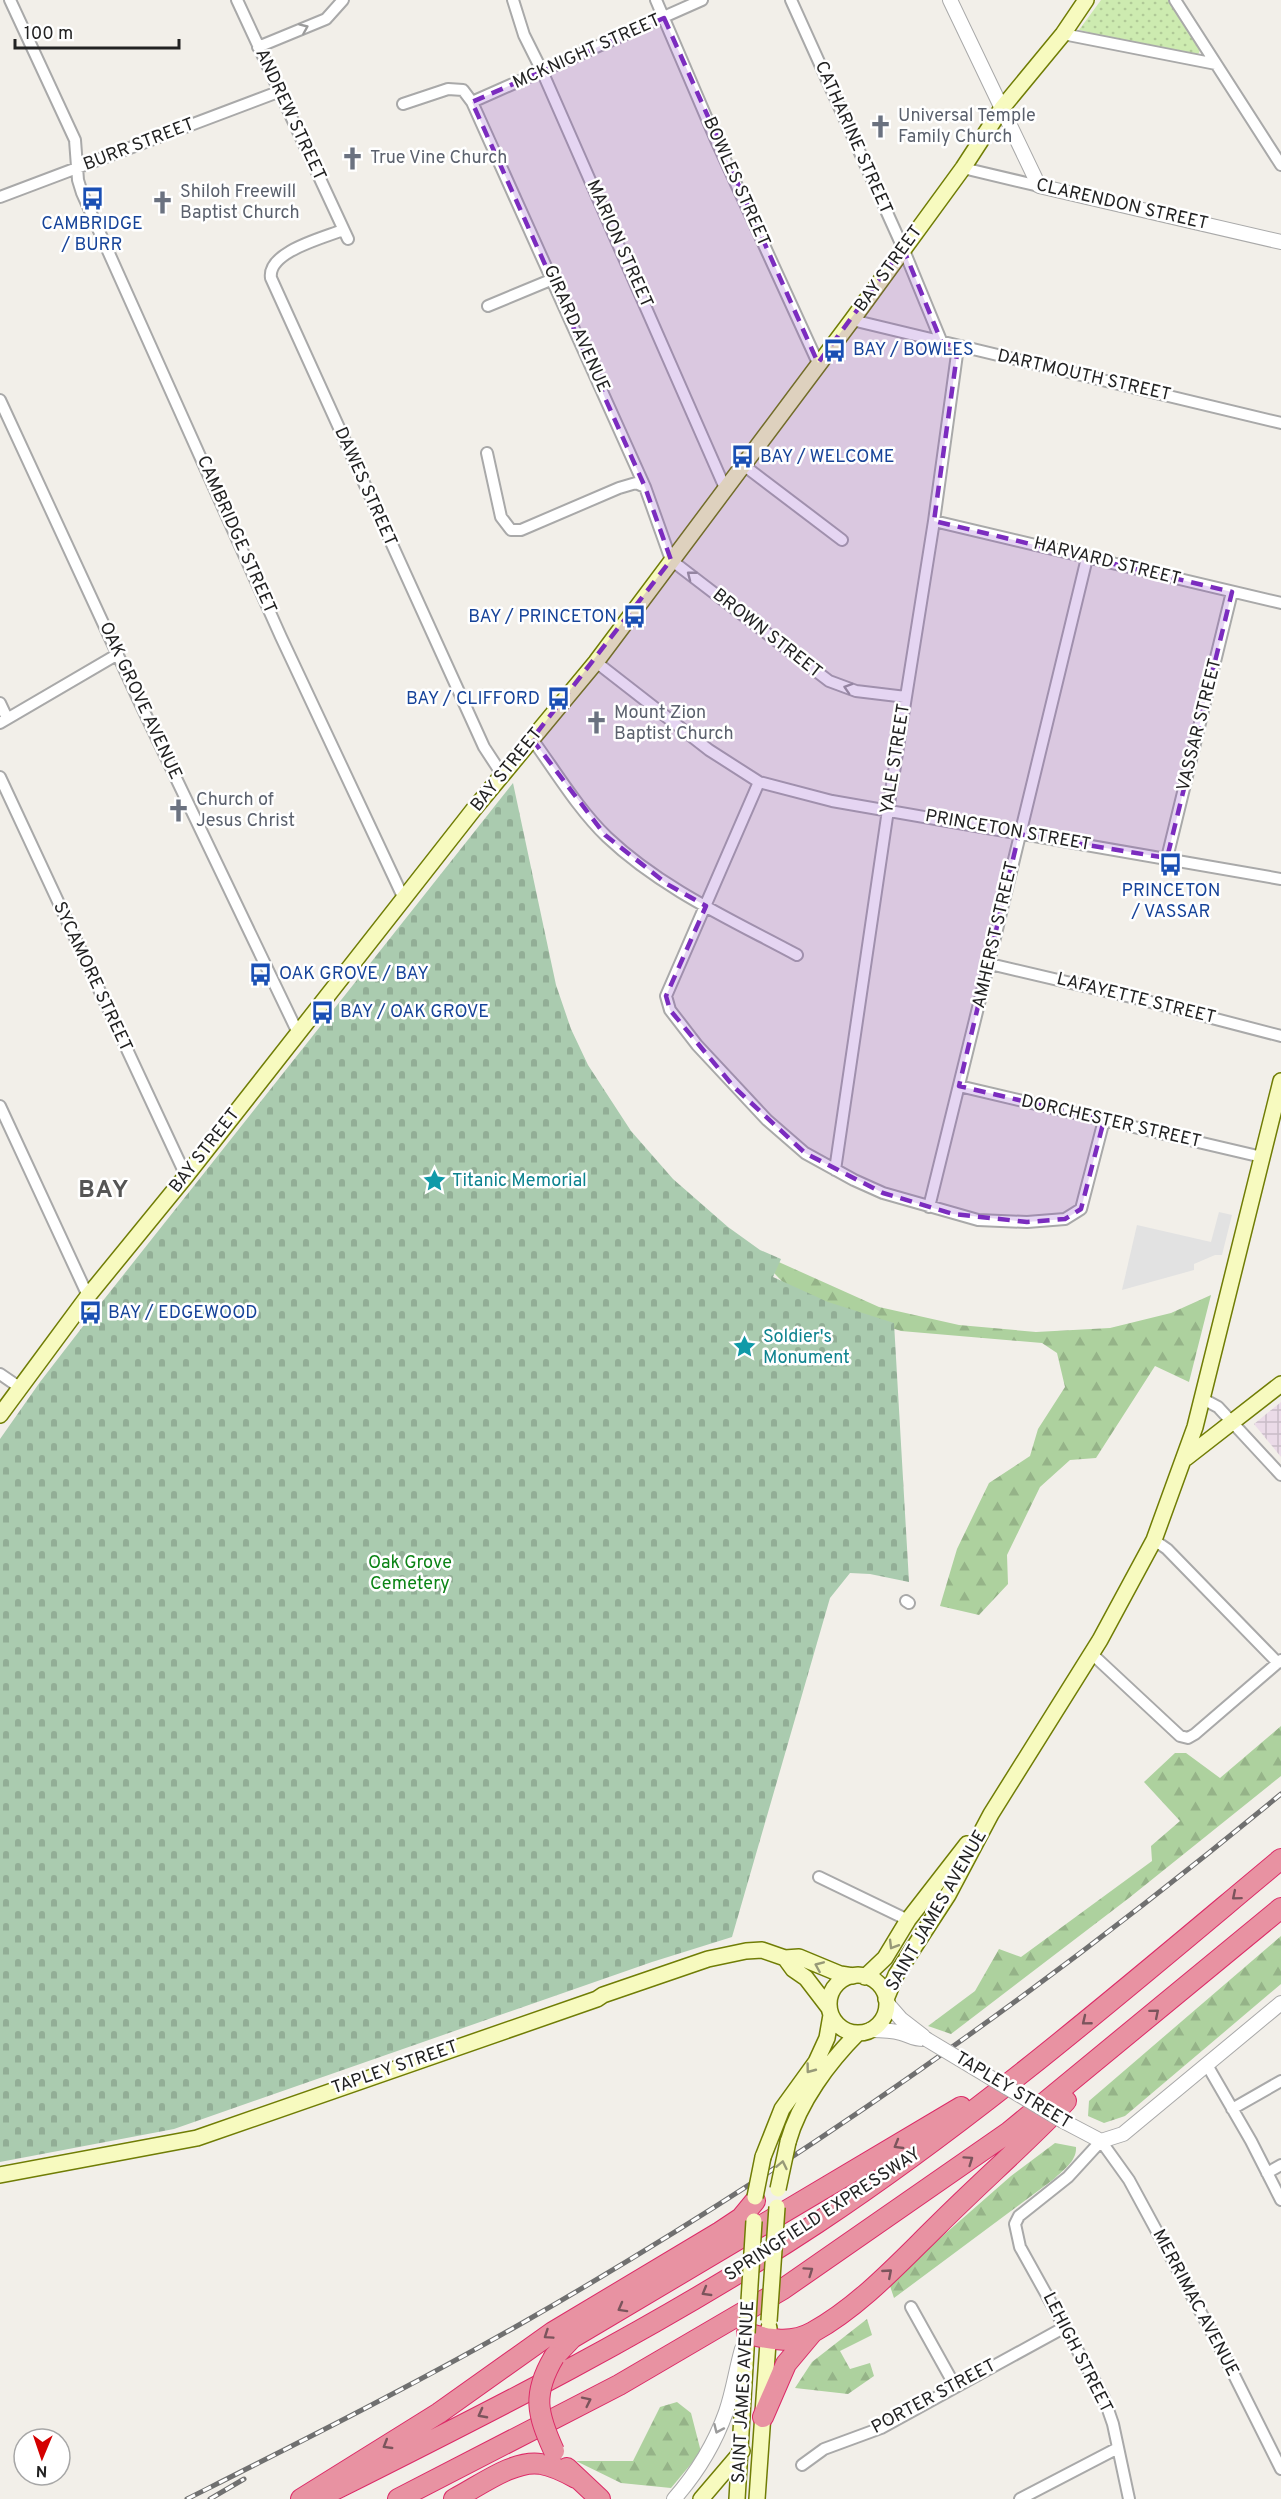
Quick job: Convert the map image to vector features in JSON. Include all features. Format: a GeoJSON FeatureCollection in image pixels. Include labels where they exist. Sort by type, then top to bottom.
{"type":"FeatureCollection","features":[{"type":"Feature","properties":{"kind":"highway","name":"SPRINGFIELD EXPRESSWAY"},"geometry":{"type":"LineString","coordinates":[[316,2499],[508,2401],[708,2291],[817,2223],[922,2150],[1054,2047],[1281,1859]]}},
{"type":"Feature","properties":{"kind":"highway","name":"SPRINGFIELD EXPRESSWAY"},"geometry":{"type":"LineString","coordinates":[[398,2499],[620,2385],[783,2289],[1009,2132],[1281,1908]]}},
{"type":"Feature","properties":{"kind":"highway"},"geometry":{"type":"LineString","coordinates":[[763,2417],[786,2364],[812,2333],[850,2306],[899,2264],[1044,2124],[1124,2038]]}},
{"type":"Feature","properties":{"kind":"highway"},"geometry":{"type":"LineString","coordinates":[[600,2499],[576,2478],[554,2451],[539,2418],[538,2403],[543,2377],[554,2357],[572,2338],[945,2117],[1054,2047]]}},
{"type":"Feature","properties":{"kind":"highway"},"geometry":{"type":"LineString","coordinates":[[301,2499],[438,2413],[553,2332],[720,2232],[755,2206]]}},
{"type":"Feature","properties":{"kind":"highway"},"geometry":{"type":"LineString","coordinates":[[747,2333],[769,2330],[784,2341],[812,2333]]}},
{"type":"Feature","properties":{"kind":"highway"},"geometry":{"type":"LineString","coordinates":[[454,2499],[526,2463],[557,2468],[576,2478]]}},
{"type":"Feature","properties":{"kind":"main road","name":"BAY STREET"},"geometry":{"type":"LineString","coordinates":[[0,1415],[88,1296],[186,1176],[474,809],[596,662],[742,464],[852,321],[963,168],[1002,108],[1063,34],[1086,0]]}},
{"type":"Feature","properties":{"kind":"main road"},"geometry":{"type":"LineString","coordinates":[[991,1814],[1092,1654],[1154,1540],[1186,1458],[1203,1399],[1281,1081]]}},
{"type":"Feature","properties":{"kind":"main road"},"geometry":{"type":"LineString","coordinates":[[1186,1458],[1281,1384]]}},
{"type":"Feature","properties":{"kind":"main road","name":"SAINT JAMES AVENUE"},"geometry":{"type":"LineString","coordinates":[[859,1976],[885,1958],[908,1920],[991,1814]]}},
{"type":"Feature","properties":{"kind":"main road","name":"SAINT JAMES AVENUE"},"geometry":{"type":"LineString","coordinates":[[886,2001],[896,1975],[948,1895],[991,1814]]}},
{"type":"Feature","properties":{"kind":"main road","name":"TAPLEY STREET"},"geometry":{"type":"LineString","coordinates":[[0,2175],[197,2138],[615,1991],[732,1953],[762,1950],[786,1958],[799,1957],[840,1974],[859,1976]]}},
{"type":"Feature","properties":{"kind":"main road"},"geometry":{"type":"LineString","coordinates":[[786,1958],[793,1969],[806,1978],[830,2012],[842,2028],[864,2032],[881,2022],[886,2001],[879,1985],[859,1976],[840,1982],[835,1987],[831,1993],[830,2012]]}},
{"type":"Feature","properties":{"kind":"main road","name":"SAINT JAMES AVENUE"},"geometry":{"type":"LineString","coordinates":[[738,2499],[755,2206],[765,2146],[783,2109],[816,2062],[827,2038],[830,2012]]}},
{"type":"Feature","properties":{"kind":"main road","name":"SAINT JAMES AVENUE"},"geometry":{"type":"LineString","coordinates":[[757,2499],[778,2189],[790,2132],[815,2088],[840,2051],[864,2032]]}},
{"type":"Feature","properties":{"kind":"main road"},"geometry":{"type":"LineString","coordinates":[[701,2499],[740,2454],[763,2417]]}},
{"type":"Feature","properties":{"kind":"street","name":"CAMBRIDGE STREET"},"geometry":{"type":"LineString","coordinates":[[10,0],[75,140],[78,180],[87,204],[276,626],[404,899]]}},
{"type":"Feature","properties":{"kind":"street","name":"ANDREW STREET"},"geometry":{"type":"LineString","coordinates":[[237,0],[345,235]]}},
{"type":"Feature","properties":{"kind":"street"},"geometry":{"type":"LineString","coordinates":[[258,47],[326,19],[343,0]]}},
{"type":"Feature","properties":{"kind":"street","name":"MARION STREET"},"geometry":{"type":"LineString","coordinates":[[513,0],[524,35],[644,297],[725,488]]}},
{"type":"Feature","properties":{"kind":"street","name":"BOWLES STREET"},"geometry":{"type":"LineString","coordinates":[[656,0],[716,140],[818,363]]}},
{"type":"Feature","properties":{"kind":"street","name":"MCKNIGHT STREET"},"geometry":{"type":"LineString","coordinates":[[472,102],[702,0]]}},
{"type":"Feature","properties":{"kind":"street","name":"CATHARINE STREET"},"geometry":{"type":"LineString","coordinates":[[791,0],[903,248],[942,343]]}},
{"type":"Feature","properties":{"kind":"street"},"geometry":{"type":"LineString","coordinates":[[950,0],[1039,186]]}},
{"type":"Feature","properties":{"kind":"street"},"geometry":{"type":"LineString","coordinates":[[1175,0],[1281,165]]}},
{"type":"Feature","properties":{"kind":"street"},"geometry":{"type":"LineString","coordinates":[[1063,34],[1216,64]]}},
{"type":"Feature","properties":{"kind":"street"},"geometry":{"type":"LineString","coordinates":[[403,104],[448,89],[463,90],[472,102]]}},
{"type":"Feature","properties":{"kind":"street","name":"BURR STREET"},"geometry":{"type":"LineString","coordinates":[[0,198],[278,92]]}},
{"type":"Feature","properties":{"kind":"street","name":"GIRARD AVENUE"},"geometry":{"type":"LineString","coordinates":[[472,102],[645,487],[671,560]]}},
{"type":"Feature","properties":{"kind":"street","name":"CLARENDON STREET"},"geometry":{"type":"LineString","coordinates":[[963,168],[1281,242]]}},
{"type":"Feature","properties":{"kind":"street","name":"DAWES STREET"},"geometry":{"type":"LineString","coordinates":[[345,235],[284,254],[272,266],[271,278],[479,738],[503,776]]}},
{"type":"Feature","properties":{"kind":"street"},"geometry":{"type":"LineString","coordinates":[[488,306],[553,279]]}},
{"type":"Feature","properties":{"kind":"street","name":"DARTMOUTH STREET"},"geometry":{"type":"LineString","coordinates":[[852,321],[1281,423]]}},
{"type":"Feature","properties":{"kind":"street","name":"YALE STREET"},"geometry":{"type":"LineString","coordinates":[[835,1170],[888,810],[934,521],[958,347]]}},
{"type":"Feature","properties":{"kind":"street","name":"OAK GROVE AVENUE"},"geometry":{"type":"LineString","coordinates":[[0,400],[298,1033]]}},
{"type":"Feature","properties":{"kind":"street"},"geometry":{"type":"LineString","coordinates":[[488,453],[501,517],[511,530],[521,530],[619,488],[636,483],[645,487]]}},
{"type":"Feature","properties":{"kind":"street"},"geometry":{"type":"LineString","coordinates":[[742,464],[842,540]]}},
{"type":"Feature","properties":{"kind":"street","name":"HARVARD STREET"},"geometry":{"type":"LineString","coordinates":[[934,521],[1281,603]]}},
{"type":"Feature","properties":{"kind":"street","name":"AMHERST STREET"},"geometry":{"type":"LineString","coordinates":[[929,1207],[1087,558]]}},
{"type":"Feature","properties":{"kind":"street","name":"BROWN STREET"},"geometry":{"type":"LineString","coordinates":[[671,560],[829,681],[856,691],[906,697]]}},
{"type":"Feature","properties":{"kind":"street","name":"VASSAR STREET"},"geometry":{"type":"LineString","coordinates":[[1167,858],[1232,592]]}},
{"type":"Feature","properties":{"kind":"street"},"geometry":{"type":"LineString","coordinates":[[0,703],[3,720],[118,654]]}},
{"type":"Feature","properties":{"kind":"street","name":"PRINCETON STREET"},"geometry":{"type":"LineString","coordinates":[[596,662],[709,750],[759,782],[832,801],[1281,879]]}},
{"type":"Feature","properties":{"kind":"street"},"geometry":{"type":"LineString","coordinates":[[532,739],[582,808],[605,835],[633,860],[706,906],[797,955]]}},
{"type":"Feature","properties":{"kind":"street","name":"SYCAMORE STREET"},"geometry":{"type":"LineString","coordinates":[[0,777],[186,1176]]}},
{"type":"Feature","properties":{"kind":"street"},"geometry":{"type":"LineString","coordinates":[[759,782],[666,996],[670,1010],[697,1045],[767,1120],[805,1153],[883,1193],[978,1220],[1028,1222],[1065,1219],[1081,1209],[1104,1120]]}},
{"type":"Feature","properties":{"kind":"street","name":"LAFAYETTE STREET"},"geometry":{"type":"LineString","coordinates":[[990,964],[1135,998],[1281,1036]]}},
{"type":"Feature","properties":{"kind":"street","name":"DORCHESTER STREET"},"geometry":{"type":"LineString","coordinates":[[959,1086],[1263,1157]]}},
{"type":"Feature","properties":{"kind":"street"},"geometry":{"type":"LineString","coordinates":[[0,1106],[88,1296]]}},
{"type":"Feature","properties":{"kind":"street"},"geometry":{"type":"LineString","coordinates":[[0,1374],[19,1387]]}},
{"type":"Feature","properties":{"kind":"street"},"geometry":{"type":"LineString","coordinates":[[1203,1399],[1218,1407],[1281,1475]]}},
{"type":"Feature","properties":{"kind":"street"},"geometry":{"type":"LineString","coordinates":[[1092,1654],[1180,1736],[1188,1738],[1280,1661],[1167,1549],[1154,1540]]}},
{"type":"Feature","properties":{"kind":"street"},"geometry":{"type":"LineString","coordinates":[[819,1877],[908,1920]]}},
{"type":"Feature","properties":{"kind":"street","name":"TAPLEY STREET"},"geometry":{"type":"LineString","coordinates":[[886,2001],[901,2019],[926,2039],[1101,2141]]}},
{"type":"Feature","properties":{"kind":"street"},"geometry":{"type":"LineString","coordinates":[[1101,2141],[1123,2134],[1281,2003]]}},
{"type":"Feature","properties":{"kind":"street","name":"TAPLEY STREET"},"geometry":{"type":"LineString","coordinates":[[864,2032],[890,2030],[916,2040],[926,2039]]}},
{"type":"Feature","properties":{"kind":"street"},"geometry":{"type":"LineString","coordinates":[[1207,2065],[1281,2200]]}},
{"type":"Feature","properties":{"kind":"street"},"geometry":{"type":"LineString","coordinates":[[1232,2109],[1281,2081]]}},
{"type":"Feature","properties":{"kind":"street","name":"LEHIGH STREET"},"geometry":{"type":"LineString","coordinates":[[1101,2141],[1068,2177],[1019,2216],[1015,2224],[1020,2247],[1104,2398],[1113,2424],[1116,2449],[1129,2499]]}},
{"type":"Feature","properties":{"kind":"street","name":"MERRIMAC AVENUE"},"geometry":{"type":"LineString","coordinates":[[1101,2141],[1134,2189],[1225,2357],[1281,2469]]}},
{"type":"Feature","properties":{"kind":"street"},"geometry":{"type":"LineString","coordinates":[[1267,2173],[1281,2165]]}},
{"type":"Feature","properties":{"kind":"street"},"geometry":{"type":"LineString","coordinates":[[911,2307],[955,2386]]}},
{"type":"Feature","properties":{"kind":"street","name":"PORTER STREET"},"geometry":{"type":"LineString","coordinates":[[802,2464],[824,2450],[881,2428],[1065,2326]]}},
{"type":"Feature","properties":{"kind":"street"},"geometry":{"type":"LineString","coordinates":[[674,2499],[688,2483],[718,2430],[726,2411],[747,2333]]}},
{"type":"Feature","properties":{"kind":"street"},"geometry":{"type":"LineString","coordinates":[[1020,2499],[1116,2449]]}},
{"type":"Feature","properties":{"kind":"highlighted area"},"geometry":{"type":"Polygon","coordinates":[[[664,18],[818,363],[903,248],[942,343],[958,347],[934,521],[1232,592],[1167,858],[1019,834],[959,1086],[1104,1120],[1081,1209],[1065,1219],[1027,1222],[953,1214],[883,1193],[805,1153],[734,1087],[670,1010],[666,996],[706,906],[667,884],[605,835],[532,739],[671,560],[645,487],[472,102],[664,18]]]}},
{"type":"Feature","properties":{"kind":"shaded area"},"geometry":{"type":"Polygon","coordinates":[[[1219,1212],[1232,1215],[1222,1255],[1215,1255],[1194,1264],[1194,1270],[1122,1290],[1137,1225],[1211,1242],[1219,1212]]]}},
{"type":"Feature","properties":{"kind":"shaded area"},"geometry":{"type":"Polygon","coordinates":[[[1281,1402],[1281,1457],[1254,1424],[1281,1402]]]}},
{"type":"Feature","properties":{"kind":"green space"},"geometry":{"type":"Polygon","coordinates":[[[1101,0],[1168,0],[1200,50],[1198,55],[1193,57],[1079,30],[1101,0]]]}},
{"type":"Feature","properties":{"kind":"green space","name":"Oak Grove Cemetery"},"geometry":{"type":"Polygon","coordinates":[[[513,783],[556,985],[571,1029],[588,1065],[631,1131],[673,1179],[728,1227],[760,1250],[781,1259],[773,1277],[828,1302],[894,1323],[909,1582],[870,1574],[850,1573],[830,1598],[732,1937],[652,1962],[174,2129],[0,2162],[0,1439],[94,1312],[513,783]]]}},
{"type":"Feature","properties":{"kind":"green space"},"geometry":{"type":"Polygon","coordinates":[[[752,1250],[879,1307],[959,1325],[1036,1332],[1110,1328],[1171,1313],[1211,1295],[1189,1382],[1155,1366],[1096,1458],[1070,1460],[1040,1487],[1007,1555],[1008,1584],[979,1615],[940,1606],[957,1549],[989,1483],[1030,1456],[1038,1429],[1065,1387],[1057,1353],[1042,1343],[901,1331],[858,1317],[845,1347],[752,1250]]]}},
{"type":"Feature","properties":{"kind":"green space"},"geometry":{"type":"Polygon","coordinates":[[[1281,1726],[1281,1776],[1129,1898],[951,2034],[928,2026],[975,1991],[999,1949],[1021,1957],[1152,1861],[1151,1846],[1180,1821],[1144,1782],[1175,1753],[1186,1753],[1220,1778],[1281,1726]]]}},
{"type":"Feature","properties":{"kind":"green space"},"geometry":{"type":"Polygon","coordinates":[[[1281,1936],[1281,1984],[1125,2116],[1104,2123],[1088,2116],[1089,2101],[1281,1936]]]}},
{"type":"Feature","properties":{"kind":"green space"},"geometry":{"type":"Polygon","coordinates":[[[1055,2143],[1076,2147],[1072,2161],[1065,2169],[894,2298],[889,2283],[1011,2176],[1055,2143]]]}},
{"type":"Feature","properties":{"kind":"green space"},"geometry":{"type":"Polygon","coordinates":[[[867,2319],[872,2335],[840,2351],[850,2369],[870,2363],[874,2376],[848,2394],[795,2388],[812,2362],[867,2319]]]}},
{"type":"Feature","properties":{"kind":"green space"},"geometry":{"type":"Polygon","coordinates":[[[677,2402],[691,2413],[701,2452],[671,2488],[621,2483],[576,2461],[633,2461],[660,2407],[677,2402]]]}},
{"type":"Feature","properties":{"kind":"railway"},"geometry":{"type":"LineString","coordinates":[[187,2499],[357,2413],[483,2345],[722,2203],[914,2074],[1008,2007],[1100,1938],[1281,1794]]}},
{"type":"Feature","properties":{"kind":"railway"},"geometry":{"type":"LineString","coordinates":[[210,2499],[244,2479]]}},
{"type":"Feature","properties":{"kind":"place","name":"Universal Temple Family Church"},"geometry":{"type":"Point","coordinates":[880,126]}},
{"type":"Feature","properties":{"kind":"place","name":"True Vine Church"},"geometry":{"type":"Point","coordinates":[352,158]}},
{"type":"Feature","properties":{"kind":"place","name":"CAMBRIDGE / BURR"},"geometry":{"type":"Point","coordinates":[92,198]}},
{"type":"Feature","properties":{"kind":"place","name":"Shiloh Freewill Baptist Church"},"geometry":{"type":"Point","coordinates":[162,202]}},
{"type":"Feature","properties":{"kind":"place","name":"BAY / BOWLES"},"geometry":{"type":"Point","coordinates":[835,350]}},
{"type":"Feature","properties":{"kind":"place","name":"BAY / WELCOME"},"geometry":{"type":"Point","coordinates":[742,457]}},
{"type":"Feature","properties":{"kind":"place","name":"BAY / PRINCETON"},"geometry":{"type":"Point","coordinates":[635,617]}},
{"type":"Feature","properties":{"kind":"place","name":"BAY / CLIFFORD"},"geometry":{"type":"Point","coordinates":[558,699]}},
{"type":"Feature","properties":{"kind":"place","name":"Mount Zion Baptist Church"},"geometry":{"type":"Point","coordinates":[596,723]}},
{"type":"Feature","properties":{"kind":"place","name":"Church of Jesus Christ"},"geometry":{"type":"Point","coordinates":[178,810]}},
{"type":"Feature","properties":{"kind":"place","name":"PRINCETON / VASSAR"},"geometry":{"type":"Point","coordinates":[1171,865]}},
{"type":"Feature","properties":{"kind":"place","name":"OAK GROVE / BAY"},"geometry":{"type":"Point","coordinates":[261,974]}},
{"type":"Feature","properties":{"kind":"place","name":"BAY / OAK GROVE"},"geometry":{"type":"Point","coordinates":[322,1012]}},
{"type":"Feature","properties":{"kind":"place","name":"Titanic Memorial"},"geometry":{"type":"Point","coordinates":[434,1181]}},
{"type":"Feature","properties":{"kind":"place","name":"BAY / EDGEWOOD"},"geometry":{"type":"Point","coordinates":[90,1313]}},
{"type":"Feature","properties":{"kind":"place","name":"Soldier's Monument"},"geometry":{"type":"Point","coordinates":[745,1347]}},
{"type":"Feature","properties":{"kind":"district","name":"BAY"},"geometry":{"type":"Point","coordinates":[104,1191]}}]}
